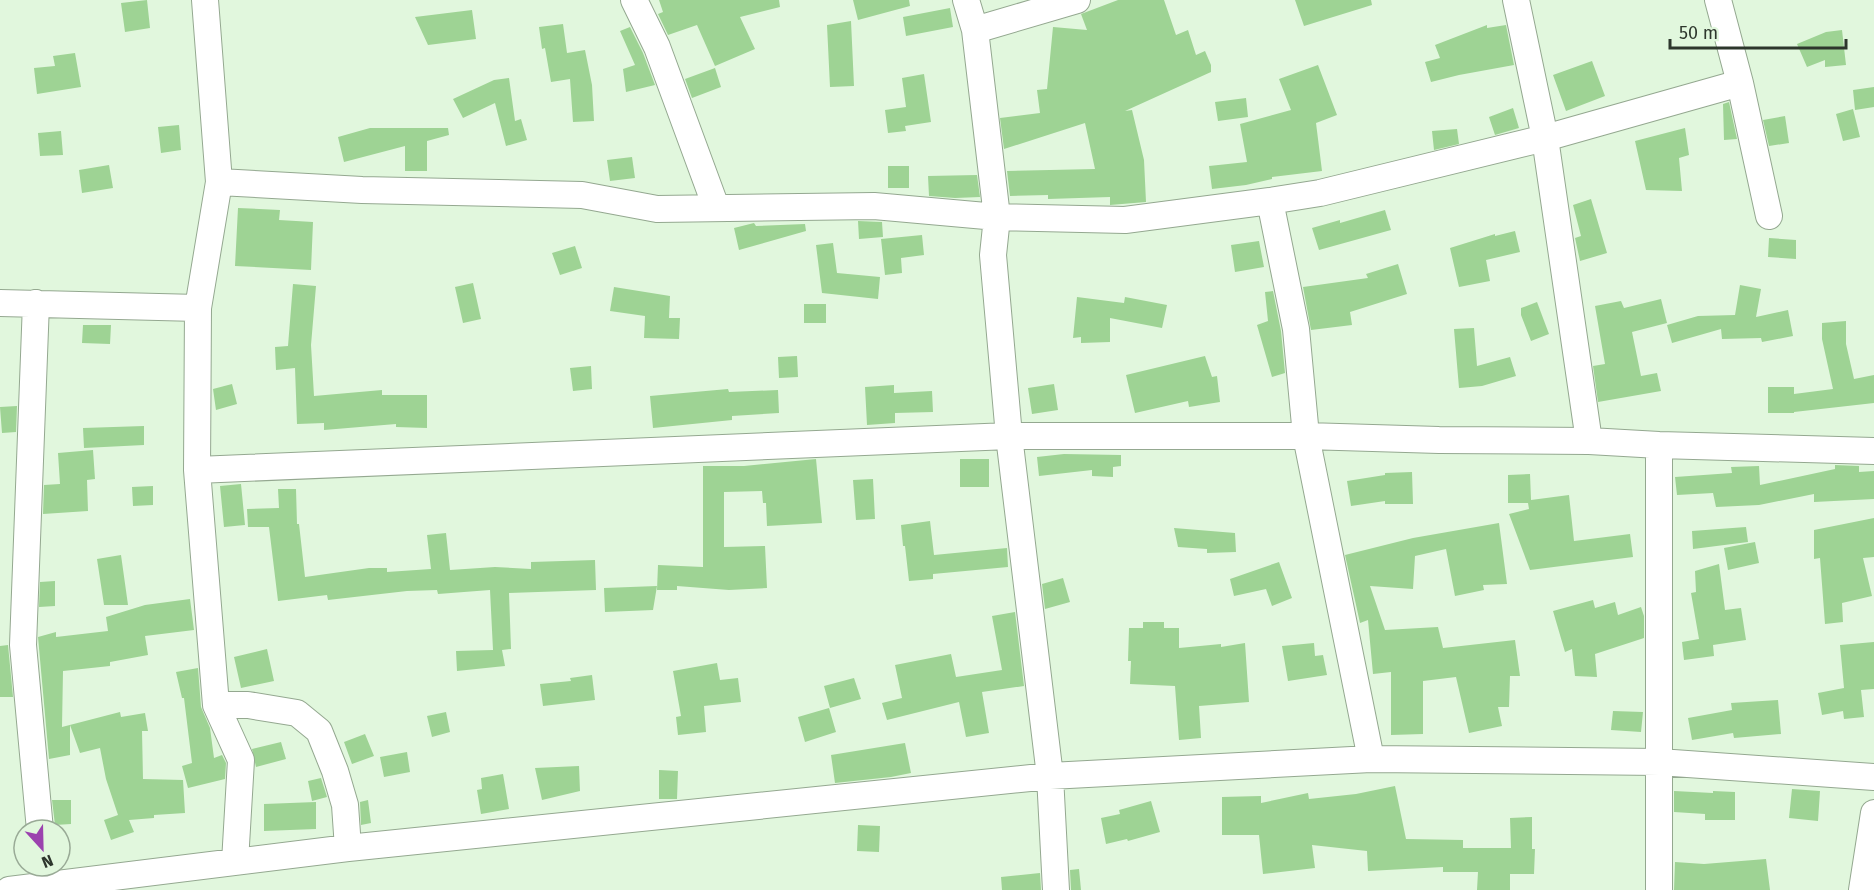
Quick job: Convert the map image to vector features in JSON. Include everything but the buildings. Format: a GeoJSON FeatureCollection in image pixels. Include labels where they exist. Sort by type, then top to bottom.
{"type":"FeatureCollection","features":[{"type":"Feature","properties":{"kind":"street"},"geometry":{"type":"LineString","coordinates":[[205,0],[219,182],[198,308],[197,470],[216,705],[242,760],[235,862]]}},
{"type":"Feature","properties":{"kind":"street"},"geometry":{"type":"LineString","coordinates":[[634,0],[657,47],[716,207]]}},
{"type":"Feature","properties":{"kind":"street"},"geometry":{"type":"LineString","coordinates":[[966,0],[975,30],[997,217],[993,255],[1009,436],[1050,776],[1056,890]]}},
{"type":"Feature","properties":{"kind":"street"},"geometry":{"type":"LineString","coordinates":[[975,30],[1077,0]]}},
{"type":"Feature","properties":{"kind":"street"},"geometry":{"type":"LineString","coordinates":[[1516,0],[1545,138],[1589,441]]}},
{"type":"Feature","properties":{"kind":"street"},"geometry":{"type":"LineString","coordinates":[[1718,0],[1740,83],[1769,216]]}},
{"type":"Feature","properties":{"kind":"street"},"geometry":{"type":"LineString","coordinates":[[219,182],[362,190],[582,195],[657,209],[874,206],[997,217],[1125,220],[1320,193],[1545,138],[1740,83]]}},
{"type":"Feature","properties":{"kind":"street"},"geometry":{"type":"LineString","coordinates":[[1270,201],[1296,329],[1306,436],[1371,759]]}},
{"type":"Feature","properties":{"kind":"street"},"geometry":{"type":"LineString","coordinates":[[0,303],[198,308]]}},
{"type":"Feature","properties":{"kind":"street"},"geometry":{"type":"LineString","coordinates":[[36,303],[23,645],[39,818]]}},
{"type":"Feature","properties":{"kind":"street"},"geometry":{"type":"LineString","coordinates":[[197,470],[1009,436],[1306,436],[1589,441],[1874,451]]}},
{"type":"Feature","properties":{"kind":"street"},"geometry":{"type":"LineString","coordinates":[[1659,445],[1659,890]]}},
{"type":"Feature","properties":{"kind":"street"},"geometry":{"type":"LineString","coordinates":[[216,705],[248,705],[297,713],[319,731],[345,804],[348,848]]}},
{"type":"Feature","properties":{"kind":"street"},"geometry":{"type":"LineString","coordinates":[[72,877],[172,880],[235,862],[348,848],[1050,776],[1371,759],[1659,762],[1874,777]]}},
{"type":"Feature","properties":{"kind":"street"},"geometry":{"type":"LineString","coordinates":[[1862,890],[1874,813]]}},
{"type":"Feature","properties":{"kind":"street"},"geometry":{"type":"LineString","coordinates":[[9,890],[38,878]]}}]}
